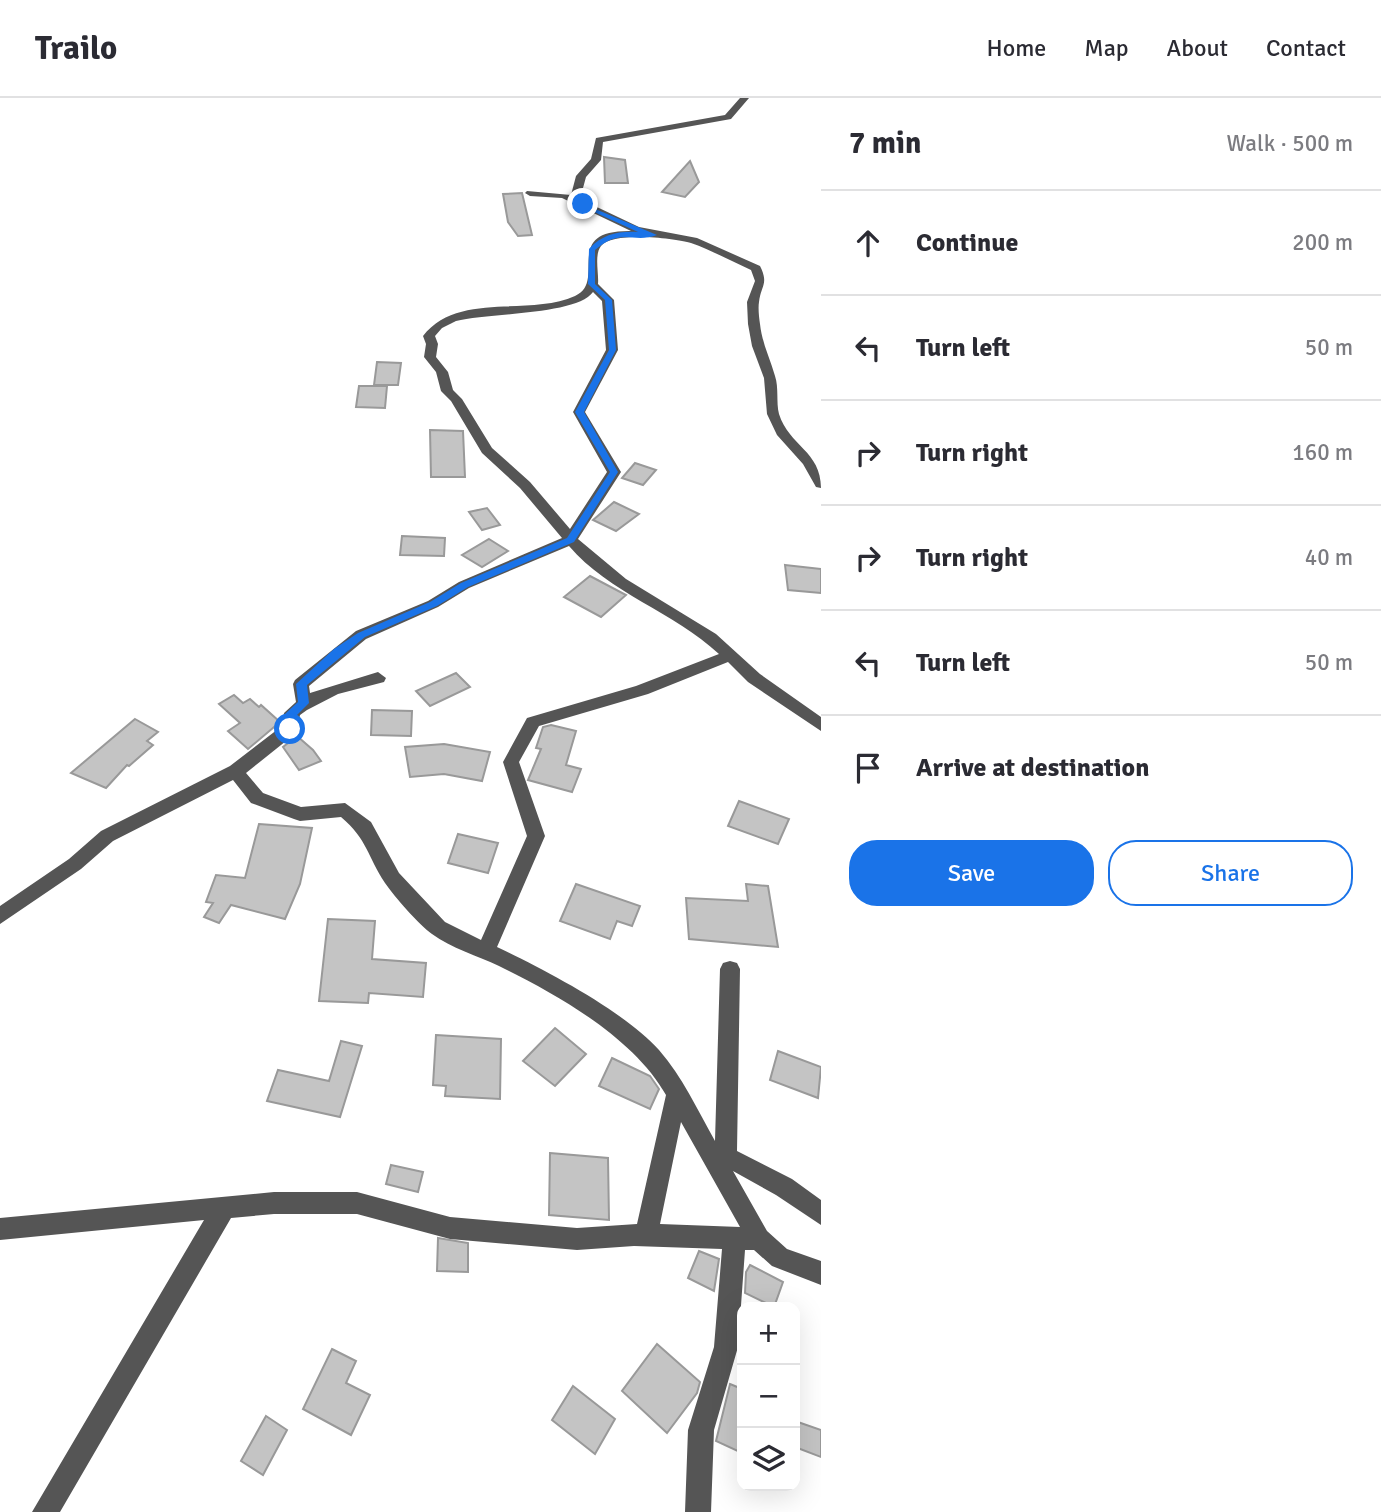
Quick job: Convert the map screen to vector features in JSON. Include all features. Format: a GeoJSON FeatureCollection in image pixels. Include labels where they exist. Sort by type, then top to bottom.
{"type":"FeatureCollection","features":[{"type":"Feature","properties":{"kind":"street"},"geometry":{"type":"LineString","coordinates":[[575,199],[581,176],[596,160],[599,139],[728,117],[745,98]]}},
{"type":"Feature","properties":{"kind":"street"},"geometry":{"type":"LineString","coordinates":[[530,193],[551,193],[575,199],[625,226],[653,235]]}},
{"type":"Feature","properties":{"kind":"street"},"geometry":{"type":"LineString","coordinates":[[821,484],[808,462],[777,425],[773,414],[770,378],[758,346],[754,324],[753,302],[760,274],[743,260],[710,246],[685,238],[620,233],[596,244],[592,249],[592,284],[586,294],[562,304],[464,316],[437,326],[429,336],[432,344],[430,357],[442,372],[445,388],[456,399],[487,450],[525,485],[570,540],[593,562],[621,582],[711,638],[754,678],[821,724]]}},
{"type":"Feature","properties":{"kind":"street"},"geometry":{"type":"LineString","coordinates":[[304,703],[302,684],[361,635],[433,604],[527,556],[570,540],[614,472],[579,412],[612,350],[608,300],[592,284]]}},
{"type":"Feature","properties":{"kind":"street"},"geometry":{"type":"LineString","coordinates":[[486,951],[536,836],[511,762],[533,722],[642,690],[731,655]]}},
{"type":"Feature","properties":{"kind":"street"},"geometry":{"type":"LineString","coordinates":[[0,915],[75,864],[107,836],[236,771],[290,729],[292,713],[304,703],[325,692],[378,678]]}},
{"type":"Feature","properties":{"kind":"street"},"geometry":{"type":"LineString","coordinates":[[236,771],[244,785],[257,798],[300,814],[345,810],[365,827],[391,878],[438,928],[533,973],[634,1040],[652,1057],[716,1152],[747,1238],[726,1347],[701,1430],[698,1512]]}},
{"type":"Feature","properties":{"kind":"street"},"geometry":{"type":"LineString","coordinates":[[716,1152],[730,969]]}},
{"type":"Feature","properties":{"kind":"street"},"geometry":{"type":"LineString","coordinates":[[646,1237],[676,1094]]}},
{"type":"Feature","properties":{"kind":"street"},"geometry":{"type":"LineString","coordinates":[[716,1152],[784,1187],[821,1214]]}},
{"type":"Feature","properties":{"kind":"street"},"geometry":{"type":"LineString","coordinates":[[0,1229],[274,1203],[357,1203],[450,1228],[578,1238],[747,1238],[780,1258],[821,1273]]}},
{"type":"Feature","properties":{"kind":"street"},"geometry":{"type":"LineString","coordinates":[[45,1512],[225,1207]]}},
{"type":"Feature","properties":{"kind":"building"},"geometry":{"type":"Polygon","coordinates":[[[604,157],[625,160],[628,183],[605,183],[604,157]]]}},
{"type":"Feature","properties":{"kind":"building"},"geometry":{"type":"Polygon","coordinates":[[[690,161],[699,182],[685,197],[662,192],[690,161]]]}},
{"type":"Feature","properties":{"kind":"building"},"geometry":{"type":"Polygon","coordinates":[[[522,193],[532,235],[518,236],[508,222],[503,194],[522,193]]]}},
{"type":"Feature","properties":{"kind":"building"},"geometry":{"type":"Polygon","coordinates":[[[377,362],[401,363],[398,385],[374,385],[377,362]]]}},
{"type":"Feature","properties":{"kind":"building"},"geometry":{"type":"Polygon","coordinates":[[[359,386],[387,386],[385,408],[356,407],[359,386]]]}},
{"type":"Feature","properties":{"kind":"building"},"geometry":{"type":"Polygon","coordinates":[[[430,430],[463,431],[465,477],[431,477],[430,430]]]}},
{"type":"Feature","properties":{"kind":"building"},"geometry":{"type":"Polygon","coordinates":[[[635,463],[656,470],[643,485],[622,478],[635,463]]]}},
{"type":"Feature","properties":{"kind":"building"},"geometry":{"type":"Polygon","coordinates":[[[614,502],[639,514],[616,531],[593,520],[614,502]]]}},
{"type":"Feature","properties":{"kind":"building"},"geometry":{"type":"Polygon","coordinates":[[[487,508],[500,525],[482,530],[469,512],[487,508]]]}},
{"type":"Feature","properties":{"kind":"building"},"geometry":{"type":"Polygon","coordinates":[[[402,536],[445,538],[444,556],[400,555],[402,536]]]}},
{"type":"Feature","properties":{"kind":"building"},"geometry":{"type":"Polygon","coordinates":[[[489,539],[508,551],[482,567],[462,555],[489,539]]]}},
{"type":"Feature","properties":{"kind":"building"},"geometry":{"type":"Polygon","coordinates":[[[785,565],[821,569],[821,593],[788,590],[785,565]]]}},
{"type":"Feature","properties":{"kind":"building"},"geometry":{"type":"Polygon","coordinates":[[[590,576],[626,595],[601,617],[564,597],[590,576]]]}},
{"type":"Feature","properties":{"kind":"building"},"geometry":{"type":"Polygon","coordinates":[[[456,673],[470,687],[430,706],[416,691],[456,673]]]}},
{"type":"Feature","properties":{"kind":"building"},"geometry":{"type":"Polygon","coordinates":[[[234,695],[243,703],[250,699],[259,707],[261,705],[280,722],[248,749],[228,731],[240,723],[219,704],[234,695]]]}},
{"type":"Feature","properties":{"kind":"building"},"geometry":{"type":"Polygon","coordinates":[[[372,710],[412,711],[411,736],[371,735],[372,710]]]}},
{"type":"Feature","properties":{"kind":"building"},"geometry":{"type":"Polygon","coordinates":[[[135,719],[158,732],[147,741],[153,745],[127,765],[106,788],[71,773],[135,719]]]}},
{"type":"Feature","properties":{"kind":"building"},"geometry":{"type":"Polygon","coordinates":[[[551,725],[576,731],[566,765],[581,769],[572,792],[528,780],[541,749],[536,748],[543,727],[551,725]]]}},
{"type":"Feature","properties":{"kind":"building"},"geometry":{"type":"Polygon","coordinates":[[[297,736],[321,761],[299,770],[283,747],[297,736]]]}},
{"type":"Feature","properties":{"kind":"building"},"geometry":{"type":"Polygon","coordinates":[[[444,744],[490,752],[482,781],[444,774],[410,777],[405,747],[444,744]]]}},
{"type":"Feature","properties":{"kind":"building"},"geometry":{"type":"Polygon","coordinates":[[[739,801],[789,819],[778,844],[728,826],[739,801]]]}},
{"type":"Feature","properties":{"kind":"building"},"geometry":{"type":"Polygon","coordinates":[[[259,824],[312,828],[300,884],[285,919],[231,905],[219,923],[204,917],[213,903],[206,902],[216,875],[245,878],[259,824]]]}},
{"type":"Feature","properties":{"kind":"building"},"geometry":{"type":"Polygon","coordinates":[[[458,834],[498,843],[488,873],[448,863],[458,834]]]}},
{"type":"Feature","properties":{"kind":"building"},"geometry":{"type":"Polygon","coordinates":[[[576,884],[640,906],[632,926],[617,921],[610,939],[560,921],[576,884]]]}},
{"type":"Feature","properties":{"kind":"building"},"geometry":{"type":"Polygon","coordinates":[[[746,884],[768,886],[778,947],[689,939],[686,898],[748,901],[746,884]]]}},
{"type":"Feature","properties":{"kind":"building"},"geometry":{"type":"Polygon","coordinates":[[[328,919],[375,921],[372,959],[426,963],[423,997],[369,993],[368,1003],[319,1001],[328,919]]]}},
{"type":"Feature","properties":{"kind":"building"},"geometry":{"type":"Polygon","coordinates":[[[555,1028],[586,1054],[555,1086],[523,1061],[555,1028]]]}},
{"type":"Feature","properties":{"kind":"building"},"geometry":{"type":"Polygon","coordinates":[[[436,1035],[501,1039],[500,1099],[445,1096],[446,1086],[433,1085],[436,1035]]]}},
{"type":"Feature","properties":{"kind":"building"},"geometry":{"type":"Polygon","coordinates":[[[341,1041],[362,1046],[340,1117],[267,1101],[278,1070],[329,1081],[341,1041]]]}},
{"type":"Feature","properties":{"kind":"building"},"geometry":{"type":"Polygon","coordinates":[[[778,1051],[821,1067],[818,1098],[770,1080],[778,1051]]]}},
{"type":"Feature","properties":{"kind":"building"},"geometry":{"type":"Polygon","coordinates":[[[612,1058],[650,1076],[659,1089],[650,1109],[599,1086],[612,1058]]]}},
{"type":"Feature","properties":{"kind":"building"},"geometry":{"type":"Polygon","coordinates":[[[550,1153],[608,1158],[609,1220],[549,1215],[550,1153]]]}},
{"type":"Feature","properties":{"kind":"building"},"geometry":{"type":"Polygon","coordinates":[[[391,1165],[423,1172],[418,1192],[386,1184],[391,1165]]]}},
{"type":"Feature","properties":{"kind":"building"},"geometry":{"type":"Polygon","coordinates":[[[438,1238],[468,1243],[468,1272],[437,1271],[438,1238]]]}},
{"type":"Feature","properties":{"kind":"building"},"geometry":{"type":"Polygon","coordinates":[[[699,1251],[719,1259],[714,1291],[688,1278],[699,1251]]]}},
{"type":"Feature","properties":{"kind":"building"},"geometry":{"type":"Polygon","coordinates":[[[750,1265],[783,1282],[776,1302],[764,1302],[745,1293],[746,1272],[750,1265]]]}},
{"type":"Feature","properties":{"kind":"building"},"geometry":{"type":"Polygon","coordinates":[[[657,1344],[700,1382],[697,1393],[667,1433],[622,1391],[657,1344]]]}},
{"type":"Feature","properties":{"kind":"building"},"geometry":{"type":"Polygon","coordinates":[[[332,1349],[356,1361],[346,1383],[370,1395],[351,1435],[303,1409],[332,1349]]]}},
{"type":"Feature","properties":{"kind":"building"},"geometry":{"type":"Polygon","coordinates":[[[730,1384],[737,1387],[737,1451],[716,1441],[730,1384]]]}},
{"type":"Feature","properties":{"kind":"building"},"geometry":{"type":"Polygon","coordinates":[[[573,1386],[615,1419],[595,1454],[552,1420],[573,1386]]]}},
{"type":"Feature","properties":{"kind":"building"},"geometry":{"type":"Polygon","coordinates":[[[266,1416],[287,1430],[263,1475],[241,1461],[266,1416]]]}},
{"type":"Feature","properties":{"kind":"building"},"geometry":{"type":"Polygon","coordinates":[[[800,1423],[821,1430],[821,1457],[800,1449],[800,1423]]]}},
{"type":"Feature","properties":{"kind":"route"},"geometry":{"type":"LineString","coordinates":[[290,729],[292,713],[304,703],[302,684],[337,652],[361,635],[433,604],[464,585],[570,540],[614,472],[579,412],[612,350],[608,300],[592,284],[592,249],[602,240],[620,233],[653,235],[625,226],[583,204]]}}]}
